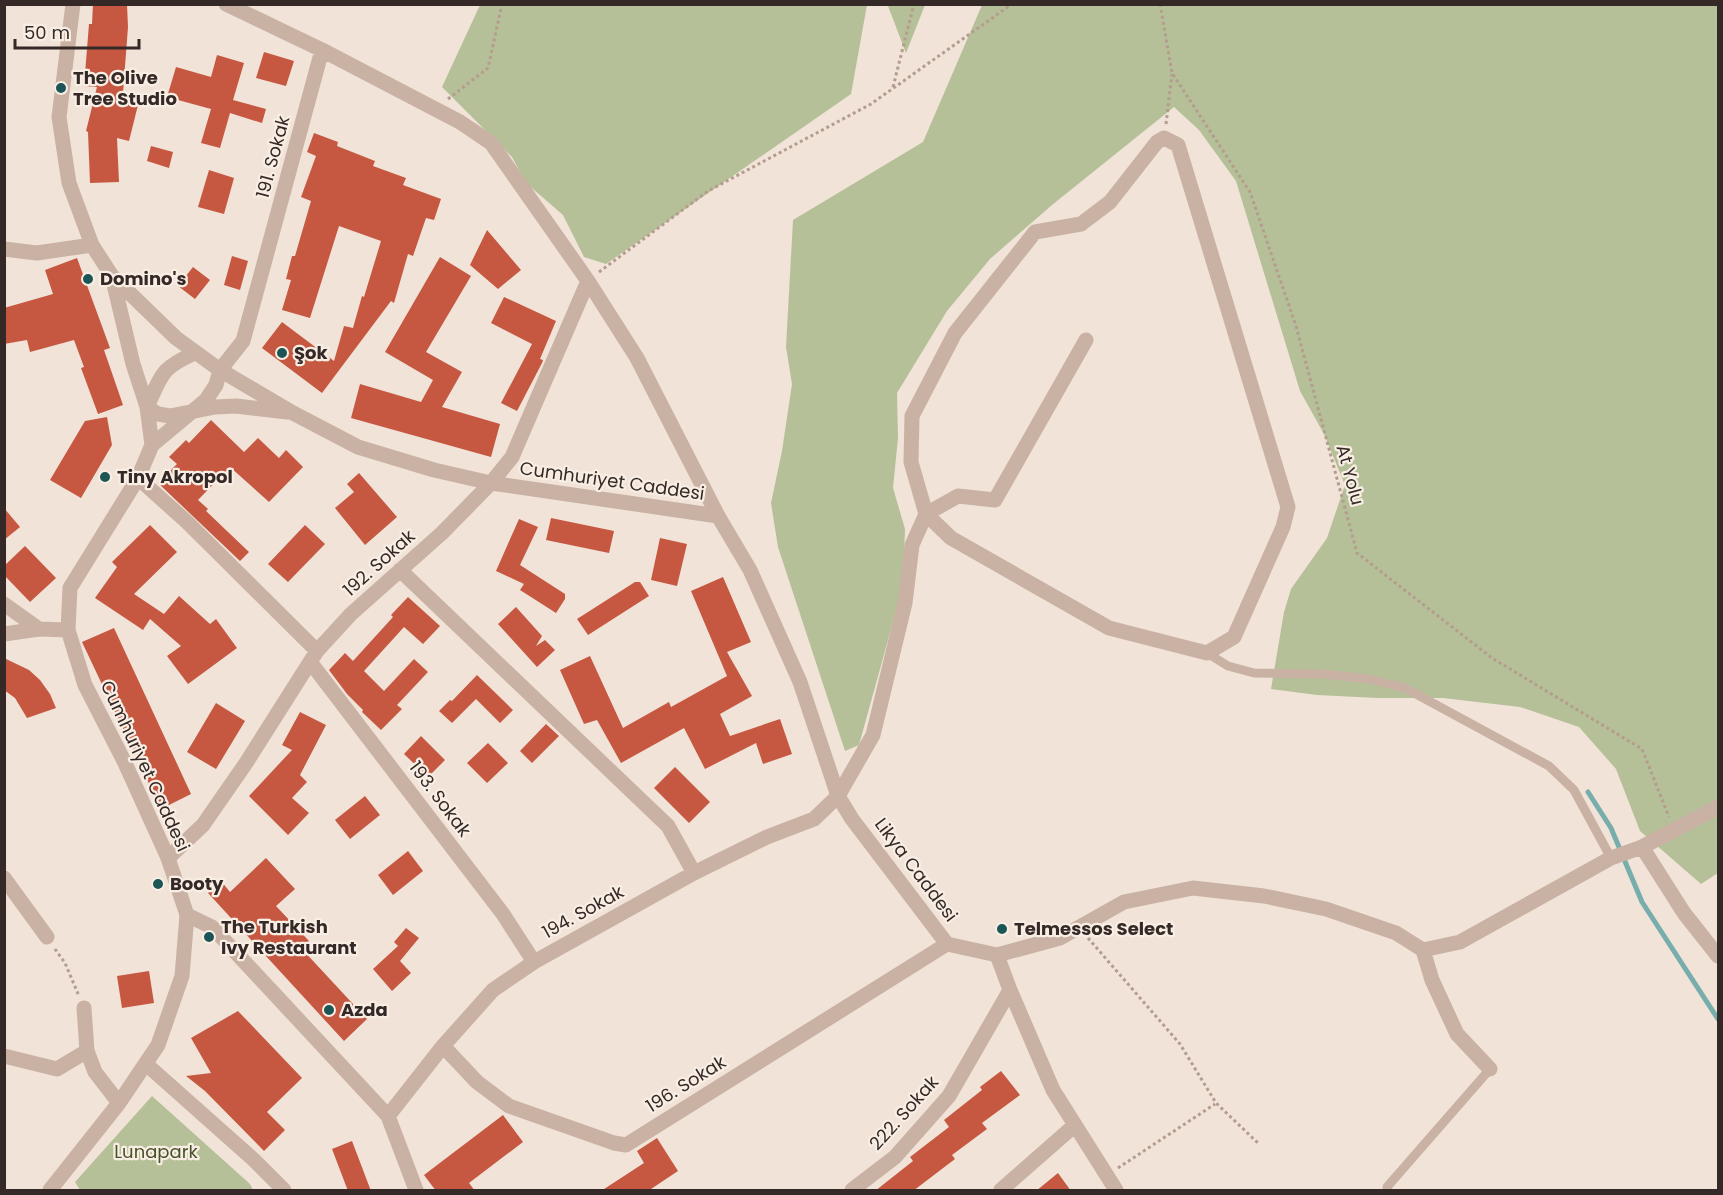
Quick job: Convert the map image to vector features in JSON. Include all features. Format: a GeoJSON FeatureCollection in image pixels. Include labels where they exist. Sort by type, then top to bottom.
{"type":"FeatureCollection","features":[{"type":"Feature","properties":{"kind":"street","name":"Cumhuriyet Caddesi"},"geometry":{"type":"LineString","coordinates":[[73,4],[59,117],[69,183],[92,245],[112,276],[176,338],[195,353],[293,413],[358,447],[434,470],[491,483],[718,516],[750,570],[800,682],[838,796]]}},
{"type":"Feature","properties":{"kind":"street"},"geometry":{"type":"LineString","coordinates":[[226,4],[322,50],[460,122],[491,143],[588,281],[637,357],[718,516]]}},
{"type":"Feature","properties":{"kind":"street","name":"191. Sokak"},"geometry":{"type":"LineString","coordinates":[[220,370],[243,341],[322,50]]}},
{"type":"Feature","properties":{"kind":"street"},"geometry":{"type":"LineString","coordinates":[[1164,138],[1179,146],[1288,507],[1283,527],[1234,637],[1207,653],[1109,628],[951,538],[926,514],[911,462],[912,416],[955,333],[1035,232],[1081,224],[1110,202],[1157,142],[1164,138]]}},
{"type":"Feature","properties":{"kind":"street"},"geometry":{"type":"LineString","coordinates":[[4,249],[37,253],[92,245]]}},
{"type":"Feature","properties":{"kind":"street"},"geometry":{"type":"LineString","coordinates":[[112,276],[133,364],[147,407],[152,445]]}},
{"type":"Feature","properties":{"kind":"street","name":"192. Sokak"},"geometry":{"type":"LineString","coordinates":[[168,858],[203,825],[314,657],[351,615],[442,533],[491,483],[512,457],[588,281]]}},
{"type":"Feature","properties":{"kind":"street"},"geometry":{"type":"LineString","coordinates":[[926,514],[958,496],[995,500],[1086,340]]}},
{"type":"Feature","properties":{"kind":"street"},"geometry":{"type":"LineString","coordinates":[[147,407],[163,371],[178,360],[195,353]]}},
{"type":"Feature","properties":{"kind":"street","name":"Cumhuriyet Caddesi"},"geometry":{"type":"LineString","coordinates":[[50,1191],[120,1103],[158,1045],[182,976],[187,915],[168,858],[124,761],[85,685],[68,630],[70,588],[138,478],[152,445],[206,399],[216,385],[220,370]]}},
{"type":"Feature","properties":{"kind":"street"},"geometry":{"type":"LineString","coordinates":[[147,407],[158,414],[170,416],[236,406],[293,413]]}},
{"type":"Feature","properties":{"kind":"street","name":"193. Sokak"},"geometry":{"type":"LineString","coordinates":[[138,478],[187,522],[314,657],[503,914],[534,962]]}},
{"type":"Feature","properties":{"kind":"street","name":"194. Sokak"},"geometry":{"type":"LineString","coordinates":[[388,1116],[443,1046],[493,990],[534,962],[693,873],[767,837],[814,819],[838,796],[873,735],[905,603],[912,545],[926,514]]}},
{"type":"Feature","properties":{"kind":"street"},"geometry":{"type":"LineString","coordinates":[[400,570],[668,826],[693,873]]}},
{"type":"Feature","properties":{"kind":"street"},"geometry":{"type":"LineString","coordinates":[[4,604],[39,629]]}},
{"type":"Feature","properties":{"kind":"street"},"geometry":{"type":"LineString","coordinates":[[4,633],[39,629],[68,630]]}},
{"type":"Feature","properties":{"kind":"street","name":"Likya Caddesi"},"geometry":{"type":"LineString","coordinates":[[838,796],[852,819],[947,944],[997,955],[1060,938],[1124,902],[1193,888],[1264,896],[1326,909],[1396,933],[1423,950]]}},
{"type":"Feature","properties":{"kind":"street"},"geometry":{"type":"LineString","coordinates":[[1490,1069],[1456,1034],[1432,980],[1423,950],[1460,942],[1614,856],[1637,848],[1719,807]]}},
{"type":"Feature","properties":{"kind":"street"},"geometry":{"type":"LineString","coordinates":[[1637,848],[1719,957]]}},
{"type":"Feature","properties":{"kind":"street"},"geometry":{"type":"LineString","coordinates":[[4,879],[47,937]]}},
{"type":"Feature","properties":{"kind":"street"},"geometry":{"type":"LineString","coordinates":[[187,915],[212,927],[388,1116],[416,1191]]}},
{"type":"Feature","properties":{"kind":"street","name":"196. Sokak"},"geometry":{"type":"LineString","coordinates":[[443,1046],[477,1082],[509,1106],[614,1143],[626,1145],[947,944]]}},
{"type":"Feature","properties":{"kind":"street"},"geometry":{"type":"LineString","coordinates":[[997,955],[1053,1090],[1116,1191]]}},
{"type":"Feature","properties":{"kind":"street","name":"222. Sokak"},"geometry":{"type":"LineString","coordinates":[[852,1191],[895,1157],[950,1096],[1010,990]]}},
{"type":"Feature","properties":{"kind":"street"},"geometry":{"type":"LineString","coordinates":[[84,1008],[87,1051],[95,1072],[120,1103]]}},
{"type":"Feature","properties":{"kind":"street"},"geometry":{"type":"LineString","coordinates":[[4,1056],[57,1069],[87,1051]]}},
{"type":"Feature","properties":{"kind":"street"},"geometry":{"type":"LineString","coordinates":[[146,1064],[254,1160],[284,1191]]}},
{"type":"Feature","properties":{"kind":"street"},"geometry":{"type":"LineString","coordinates":[[1001,1191],[1075,1125]]}},
{"type":"Feature","properties":{"kind":"lane"},"geometry":{"type":"LineString","coordinates":[[1207,653],[1228,666],[1254,673],[1323,674],[1369,679],[1405,688],[1549,766],[1574,790],[1614,856]]}},
{"type":"Feature","properties":{"kind":"lane"},"geometry":{"type":"LineString","coordinates":[[1387,1191],[1387,1187],[1490,1069]]}},
{"type":"Feature","properties":{"kind":"path"},"geometry":{"type":"LineString","coordinates":[[435,110],[488,68],[502,4]]}},
{"type":"Feature","properties":{"kind":"path"},"geometry":{"type":"LineString","coordinates":[[892,89],[914,4]]}},
{"type":"Feature","properties":{"kind":"path"},"geometry":{"type":"LineString","coordinates":[[588,281],[708,191],[871,104],[1012,4]]}},
{"type":"Feature","properties":{"kind":"path","name":"At Yolu"},"geometry":{"type":"LineString","coordinates":[[1160,4],[1172,73],[1250,192],[1296,326],[1357,553],[1492,658],[1642,749],[1675,830]]}},
{"type":"Feature","properties":{"kind":"path"},"geometry":{"type":"LineString","coordinates":[[1164,138],[1172,73]]}},
{"type":"Feature","properties":{"kind":"path"},"geometry":{"type":"LineString","coordinates":[[1079,927],[1180,1044],[1216,1103],[1259,1144]]}},
{"type":"Feature","properties":{"kind":"path"},"geometry":{"type":"LineString","coordinates":[[47,937],[65,963],[84,1008]]}},
{"type":"Feature","properties":{"kind":"path"},"geometry":{"type":"LineString","coordinates":[[1106,1175],[1216,1103]]}},
{"type":"Feature","properties":{"kind":"green space"},"geometry":{"type":"Polygon","coordinates":[[[888,4],[925,5],[906,53],[888,6],[888,4]]]}},
{"type":"Feature","properties":{"kind":"green space"},"geometry":{"type":"Polygon","coordinates":[[[480,5],[867,5],[851,94],[606,264],[584,257],[563,215],[526,183],[512,157],[442,87],[480,5]]]}},
{"type":"Feature","properties":{"kind":"green space"},"geometry":{"type":"Polygon","coordinates":[[[982,5],[1718,5],[1718,873],[1701,884],[1640,831],[1616,769],[1579,727],[1520,707],[1443,698],[1317,695],[1271,689],[1284,612],[1291,589],[1327,538],[1345,485],[1324,434],[1300,391],[1236,181],[1199,130],[1174,107],[1052,205],[990,259],[947,311],[897,393],[898,438],[893,488],[905,529],[903,586],[859,745],[845,751],[778,547],[771,503],[792,384],[786,347],[793,220],[923,142],[982,5]]]}},
{"type":"Feature","properties":{"kind":"green space","name":"Lunapark"},"geometry":{"type":"Polygon","coordinates":[[[152,1096],[250,1184],[253,1190],[80,1190],[75,1182],[152,1096]]]}},
{"type":"Feature","properties":{"kind":"building"},"geometry":{"type":"Polygon","coordinates":[[[93,4],[127,4],[128,27],[123,93],[140,97],[129,141],[117,138],[119,182],[90,183],[88,132],[86,131],[97,87],[84,86],[93,4]]]}},
{"type":"Feature","properties":{"kind":"building"},"geometry":{"type":"Polygon","coordinates":[[[264,52],[294,61],[286,86],[256,78],[264,52]]]}},
{"type":"Feature","properties":{"kind":"building"},"geometry":{"type":"Polygon","coordinates":[[[217,55],[244,63],[233,100],[266,109],[262,123],[230,113],[220,148],[201,143],[211,109],[167,97],[176,67],[211,77],[217,55]]]}},
{"type":"Feature","properties":{"kind":"building"},"geometry":{"type":"Polygon","coordinates":[[[314,133],[338,142],[337,146],[375,161],[373,166],[406,178],[403,185],[441,199],[434,220],[426,218],[413,256],[408,254],[394,303],[391,301],[322,393],[262,348],[282,322],[334,361],[344,326],[353,328],[381,241],[339,226],[310,318],[282,310],[291,280],[286,279],[292,256],[295,256],[311,201],[301,197],[316,156],[307,152],[314,133]]]}},
{"type":"Feature","properties":{"kind":"building"},"geometry":{"type":"Polygon","coordinates":[[[151,146],[173,152],[169,168],[147,161],[151,146]]]}},
{"type":"Feature","properties":{"kind":"building"},"geometry":{"type":"Polygon","coordinates":[[[209,170],[234,178],[224,214],[198,207],[209,170]]]}},
{"type":"Feature","properties":{"kind":"building"},"geometry":{"type":"Polygon","coordinates":[[[487,230],[521,270],[498,289],[470,265],[487,230]]]}},
{"type":"Feature","properties":{"kind":"building"},"geometry":{"type":"Polygon","coordinates":[[[232,256],[248,261],[240,290],[224,285],[232,256]]]}},
{"type":"Feature","properties":{"kind":"building"},"geometry":{"type":"Polygon","coordinates":[[[440,257],[471,276],[426,352],[462,372],[442,407],[500,424],[491,457],[351,418],[360,384],[421,402],[433,380],[385,352],[440,257]]]}},
{"type":"Feature","properties":{"kind":"building"},"geometry":{"type":"Polygon","coordinates":[[[77,258],[110,348],[104,350],[123,405],[98,414],[81,368],[84,367],[74,340],[30,352],[27,340],[4,344],[4,308],[53,294],[45,270],[77,258]]]}},
{"type":"Feature","properties":{"kind":"building"},"geometry":{"type":"Polygon","coordinates":[[[193,267],[210,280],[195,299],[178,286],[193,267]]]}},
{"type":"Feature","properties":{"kind":"building"},"geometry":{"type":"Polygon","coordinates":[[[504,297],[556,321],[540,359],[543,360],[542,363],[517,411],[501,403],[532,344],[491,323],[504,297]]]}},
{"type":"Feature","properties":{"kind":"building"},"geometry":{"type":"Polygon","coordinates":[[[107,417],[112,445],[81,498],[50,480],[85,421],[107,417]]]}},
{"type":"Feature","properties":{"kind":"building"},"geometry":{"type":"Polygon","coordinates":[[[211,420],[244,452],[258,438],[279,458],[286,450],[303,467],[269,502],[230,467],[198,500],[208,509],[206,511],[249,552],[240,561],[158,483],[177,464],[169,457],[186,440],[189,443],[211,420]]]}},
{"type":"Feature","properties":{"kind":"building"},"geometry":{"type":"Polygon","coordinates":[[[359,473],[397,517],[365,545],[335,508],[354,492],[347,484],[359,473]]]}},
{"type":"Feature","properties":{"kind":"building"},"geometry":{"type":"Polygon","coordinates":[[[4,508],[20,527],[4,540],[4,508]]]}},
{"type":"Feature","properties":{"kind":"building"},"geometry":{"type":"Polygon","coordinates":[[[551,518],[614,531],[609,553],[546,540],[551,518]]]}},
{"type":"Feature","properties":{"kind":"building"},"geometry":{"type":"Polygon","coordinates":[[[519,519],[538,527],[520,565],[565,594],[565,599],[556,613],[520,590],[524,584],[496,571],[519,519]]]}},
{"type":"Feature","properties":{"kind":"building"},"geometry":{"type":"Polygon","coordinates":[[[150,525],[177,552],[134,594],[164,614],[179,596],[210,624],[216,619],[237,648],[188,684],[167,656],[181,646],[150,619],[143,630],[95,598],[117,567],[112,562],[150,525]]]}},
{"type":"Feature","properties":{"kind":"building"},"geometry":{"type":"Polygon","coordinates":[[[305,525],[325,544],[288,582],[268,564],[305,525]]]}},
{"type":"Feature","properties":{"kind":"building"},"geometry":{"type":"Polygon","coordinates":[[[660,538],[687,544],[677,586],[651,580],[660,538]]]}},
{"type":"Feature","properties":{"kind":"building"},"geometry":{"type":"Polygon","coordinates":[[[25,546],[56,578],[30,602],[4,575],[4,566],[25,546]]]}},
{"type":"Feature","properties":{"kind":"building"},"geometry":{"type":"Polygon","coordinates":[[[723,577],[751,642],[727,652],[752,696],[720,714],[730,736],[780,719],[792,754],[763,764],[756,743],[705,769],[684,728],[621,763],[597,720],[584,724],[560,670],[590,656],[623,728],[669,702],[671,707],[727,676],[691,591],[723,577]]]}},
{"type":"Feature","properties":{"kind":"building"},"geometry":{"type":"Polygon","coordinates":[[[635,582],[640,582],[649,596],[588,635],[577,619],[635,582]]]}},
{"type":"Feature","properties":{"kind":"building"},"geometry":{"type":"Polygon","coordinates":[[[408,597],[440,626],[423,644],[404,627],[364,671],[384,691],[414,659],[428,672],[397,705],[402,709],[381,730],[362,712],[363,710],[347,694],[329,670],[345,653],[353,661],[408,597]]]}},
{"type":"Feature","properties":{"kind":"building"},"geometry":{"type":"Polygon","coordinates":[[[516,607],[542,636],[536,646],[545,640],[555,650],[537,667],[498,624],[516,607]]]}},
{"type":"Feature","properties":{"kind":"building"},"geometry":{"type":"Polygon","coordinates":[[[114,628],[191,794],[161,809],[82,642],[114,628]]]}},
{"type":"Feature","properties":{"kind":"building"},"geometry":{"type":"Polygon","coordinates":[[[4,658],[29,670],[40,680],[56,708],[27,718],[15,698],[4,690],[4,658]]]}},
{"type":"Feature","properties":{"kind":"building"},"geometry":{"type":"Polygon","coordinates":[[[477,675],[513,710],[500,723],[476,699],[452,723],[439,711],[477,675]]]}},
{"type":"Feature","properties":{"kind":"building"},"geometry":{"type":"Polygon","coordinates":[[[216,703],[245,721],[216,769],[187,752],[216,703]]]}},
{"type":"Feature","properties":{"kind":"building"},"geometry":{"type":"Polygon","coordinates":[[[300,712],[326,725],[300,775],[307,782],[292,798],[309,813],[288,835],[249,796],[292,750],[282,745],[300,712]]]}},
{"type":"Feature","properties":{"kind":"building"},"geometry":{"type":"Polygon","coordinates":[[[546,724],[559,736],[532,763],[520,751],[546,724]]]}},
{"type":"Feature","properties":{"kind":"building"},"geometry":{"type":"Polygon","coordinates":[[[421,736],[445,760],[428,777],[404,754],[421,736]]]}},
{"type":"Feature","properties":{"kind":"building"},"geometry":{"type":"Polygon","coordinates":[[[488,743],[508,763],[487,783],[467,763],[488,743]]]}},
{"type":"Feature","properties":{"kind":"building"},"geometry":{"type":"Polygon","coordinates":[[[675,767],[710,802],[689,823],[654,788],[675,767]]]}},
{"type":"Feature","properties":{"kind":"building"},"geometry":{"type":"Polygon","coordinates":[[[365,796],[380,815],[350,839],[335,820],[365,796]]]}},
{"type":"Feature","properties":{"kind":"building"},"geometry":{"type":"Polygon","coordinates":[[[408,851],[423,871],[393,895],[378,875],[408,851]]]}},
{"type":"Feature","properties":{"kind":"building"},"geometry":{"type":"Polygon","coordinates":[[[266,858],[295,889],[276,906],[309,941],[301,948],[367,1019],[344,1041],[208,893],[221,881],[230,892],[266,858]]]}},
{"type":"Feature","properties":{"kind":"building"},"geometry":{"type":"Polygon","coordinates":[[[406,928],[419,938],[400,961],[411,973],[392,991],[373,969],[398,946],[394,942],[406,928]]]}},
{"type":"Feature","properties":{"kind":"building"},"geometry":{"type":"Polygon","coordinates":[[[149,971],[154,1003],[122,1008],[117,976],[149,971]]]}},
{"type":"Feature","properties":{"kind":"building"},"geometry":{"type":"Polygon","coordinates":[[[238,1011],[302,1078],[267,1112],[285,1130],[264,1151],[205,1091],[186,1076],[211,1073],[191,1038],[238,1011]]]}},
{"type":"Feature","properties":{"kind":"building"},"geometry":{"type":"Polygon","coordinates":[[[1001,1071],[1020,1095],[982,1123],[987,1129],[952,1155],[955,1159],[913,1191],[875,1191],[913,1161],[910,1157],[949,1127],[944,1120],[982,1090],[980,1087],[1001,1071]]]}},
{"type":"Feature","properties":{"kind":"building"},"geometry":{"type":"Polygon","coordinates":[[[503,1115],[523,1142],[469,1183],[475,1191],[436,1191],[424,1175],[503,1115]]]}},
{"type":"Feature","properties":{"kind":"building"},"geometry":{"type":"Polygon","coordinates":[[[657,1138],[678,1171],[648,1191],[601,1191],[644,1163],[637,1151],[657,1138]]]}},
{"type":"Feature","properties":{"kind":"building"},"geometry":{"type":"Polygon","coordinates":[[[352,1141],[371,1191],[348,1191],[332,1149],[352,1141]]]}},
{"type":"Feature","properties":{"kind":"building"},"geometry":{"type":"Polygon","coordinates":[[[1058,1173],[1071,1191],[1036,1191],[1058,1173]]]}},
{"type":"Feature","properties":{"kind":"waterway"},"geometry":{"type":"LineString","coordinates":[[1588,792],[1611,828],[1642,902],[1718,1019]]}},
{"type":"Feature","properties":{"kind":"place","name":"The Olive Tree Studio"},"geometry":{"type":"Point","coordinates":[61,88]}},
{"type":"Feature","properties":{"kind":"place","name":"Domino's"},"geometry":{"type":"Point","coordinates":[88,279]}},
{"type":"Feature","properties":{"kind":"place","name":"Şok"},"geometry":{"type":"Point","coordinates":[282,353]}},
{"type":"Feature","properties":{"kind":"place","name":"Tiny Akropol"},"geometry":{"type":"Point","coordinates":[105,477]}},
{"type":"Feature","properties":{"kind":"place","name":"Booty"},"geometry":{"type":"Point","coordinates":[158,884]}},
{"type":"Feature","properties":{"kind":"place","name":"Telmessos Select"},"geometry":{"type":"Point","coordinates":[1002,929]}},
{"type":"Feature","properties":{"kind":"place","name":"The Turkish Ivy Restaurant"},"geometry":{"type":"Point","coordinates":[209,937]}},
{"type":"Feature","properties":{"kind":"place","name":"Azda"},"geometry":{"type":"Point","coordinates":[329,1010]}}]}
